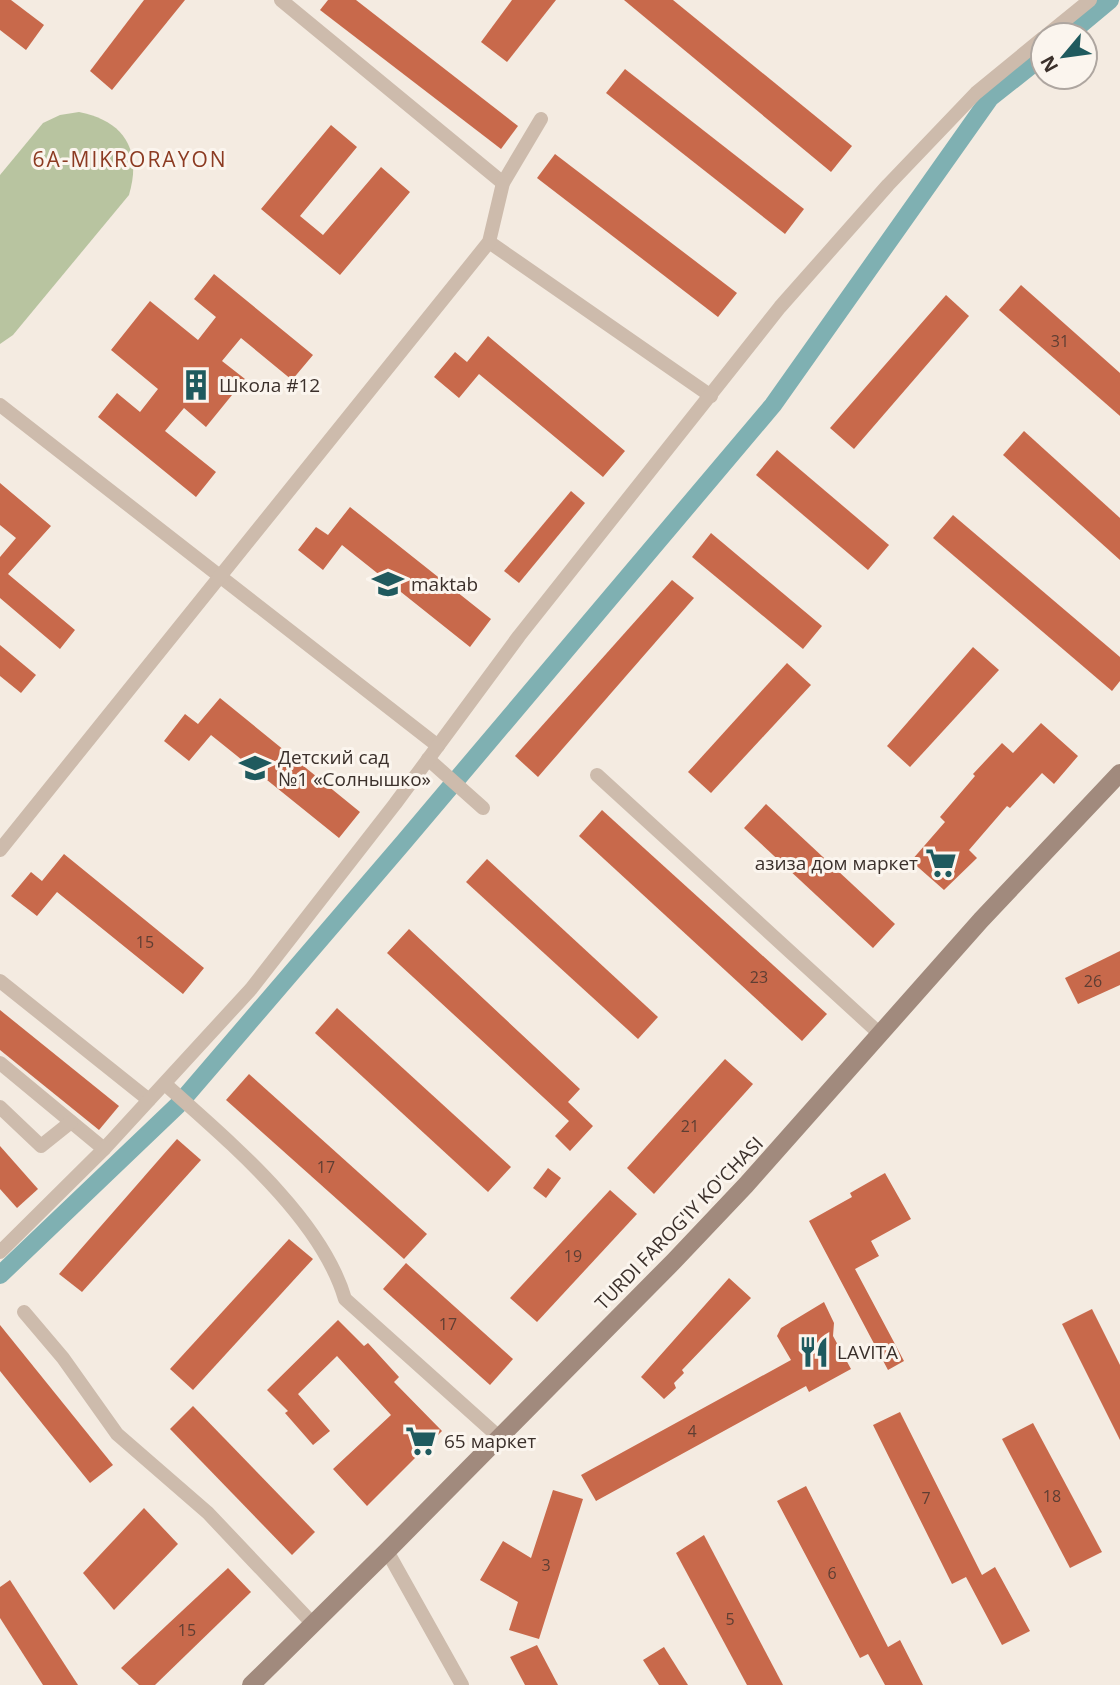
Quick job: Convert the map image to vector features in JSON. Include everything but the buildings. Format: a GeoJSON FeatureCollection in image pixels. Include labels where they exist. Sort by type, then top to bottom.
{"type":"FeatureCollection","features":[{"type":"Feature","properties":{"kind":"street"},"geometry":{"type":"LineString","coordinates":[[281,0],[503,183]]}},
{"type":"Feature","properties":{"kind":"street"},"geometry":{"type":"LineString","coordinates":[[1064,21],[1090,0]]}},
{"type":"Feature","properties":{"kind":"street"},"geometry":{"type":"LineString","coordinates":[[0,1252],[104,1149],[149,1100],[170,1088],[251,989],[519,636],[780,307],[888,185],[976,93],[1029,50]]}},
{"type":"Feature","properties":{"kind":"street"},"geometry":{"type":"LineString","coordinates":[[0,850],[489,242],[503,183],[541,119]]}},
{"type":"Feature","properties":{"kind":"street"},"geometry":{"type":"LineString","coordinates":[[489,242],[711,396]]}},
{"type":"Feature","properties":{"kind":"street"},"geometry":{"type":"LineString","coordinates":[[0,405],[438,746]]}},
{"type":"Feature","properties":{"kind":"street"},"geometry":{"type":"LineString","coordinates":[[428,759],[482,807]]}},
{"type":"Feature","properties":{"kind":"street","name":"TURDI FAROG'IY KO'CHASI"},"geometry":{"type":"LineString","coordinates":[[251,1685],[500,1438],[747,1185],[981,920],[1120,773]]}},
{"type":"Feature","properties":{"kind":"street"},"geometry":{"type":"LineString","coordinates":[[597,775],[880,1034]]}},
{"type":"Feature","properties":{"kind":"street"},"geometry":{"type":"LineString","coordinates":[[0,981],[149,1100]]}},
{"type":"Feature","properties":{"kind":"street"},"geometry":{"type":"LineString","coordinates":[[0,1063],[104,1149]]}},
{"type":"Feature","properties":{"kind":"street"},"geometry":{"type":"LineString","coordinates":[[170,1088],[264,1175],[329,1259],[345,1298],[500,1438]]}},
{"type":"Feature","properties":{"kind":"street"},"geometry":{"type":"LineString","coordinates":[[0,1107],[41,1146],[71,1122]]}},
{"type":"Feature","properties":{"kind":"street"},"geometry":{"type":"LineString","coordinates":[[24,1312],[63,1358],[117,1434],[208,1513],[313,1624]]}},
{"type":"Feature","properties":{"kind":"street"},"geometry":{"type":"LineString","coordinates":[[387,1551],[462,1685]]}},
{"type":"Feature","properties":{"kind":"green space"},"geometry":{"type":"Polygon","coordinates":[[[79,112],[108,123],[126,140],[133,165],[129,195],[13,335],[0,344],[0,175],[43,123],[60,115],[79,112]]]}},
{"type":"Feature","properties":{"kind":"waterway"},"geometry":{"type":"LineString","coordinates":[[1085,21],[1110,0]]}},
{"type":"Feature","properties":{"kind":"waterway"},"geometry":{"type":"LineString","coordinates":[[0,1275],[178,1105],[403,843],[773,405],[990,98],[1029,67]]}},
{"type":"Feature","properties":{"kind":"place","name":"Школа #12"},"geometry":{"type":"Point","coordinates":[196,385]}},
{"type":"Feature","properties":{"kind":"place","name":"maktab"},"geometry":{"type":"Point","coordinates":[388,584]}},
{"type":"Feature","properties":{"kind":"place","name":"Детский сад №1 «Солнышко»"},"geometry":{"type":"Point","coordinates":[255,768]}},
{"type":"Feature","properties":{"kind":"place","name":"азиза дом маркет"},"geometry":{"type":"Point","coordinates":[941,863]}},
{"type":"Feature","properties":{"kind":"place","name":"LAVITA"},"geometry":{"type":"Point","coordinates":[814,1352]}},
{"type":"Feature","properties":{"kind":"place","name":"65 маркет"},"geometry":{"type":"Point","coordinates":[421,1441]}},
{"type":"Feature","properties":{"kind":"district","name":"6A-MIKRORAYON"},"geometry":{"type":"Point","coordinates":[130,159]}}]}
